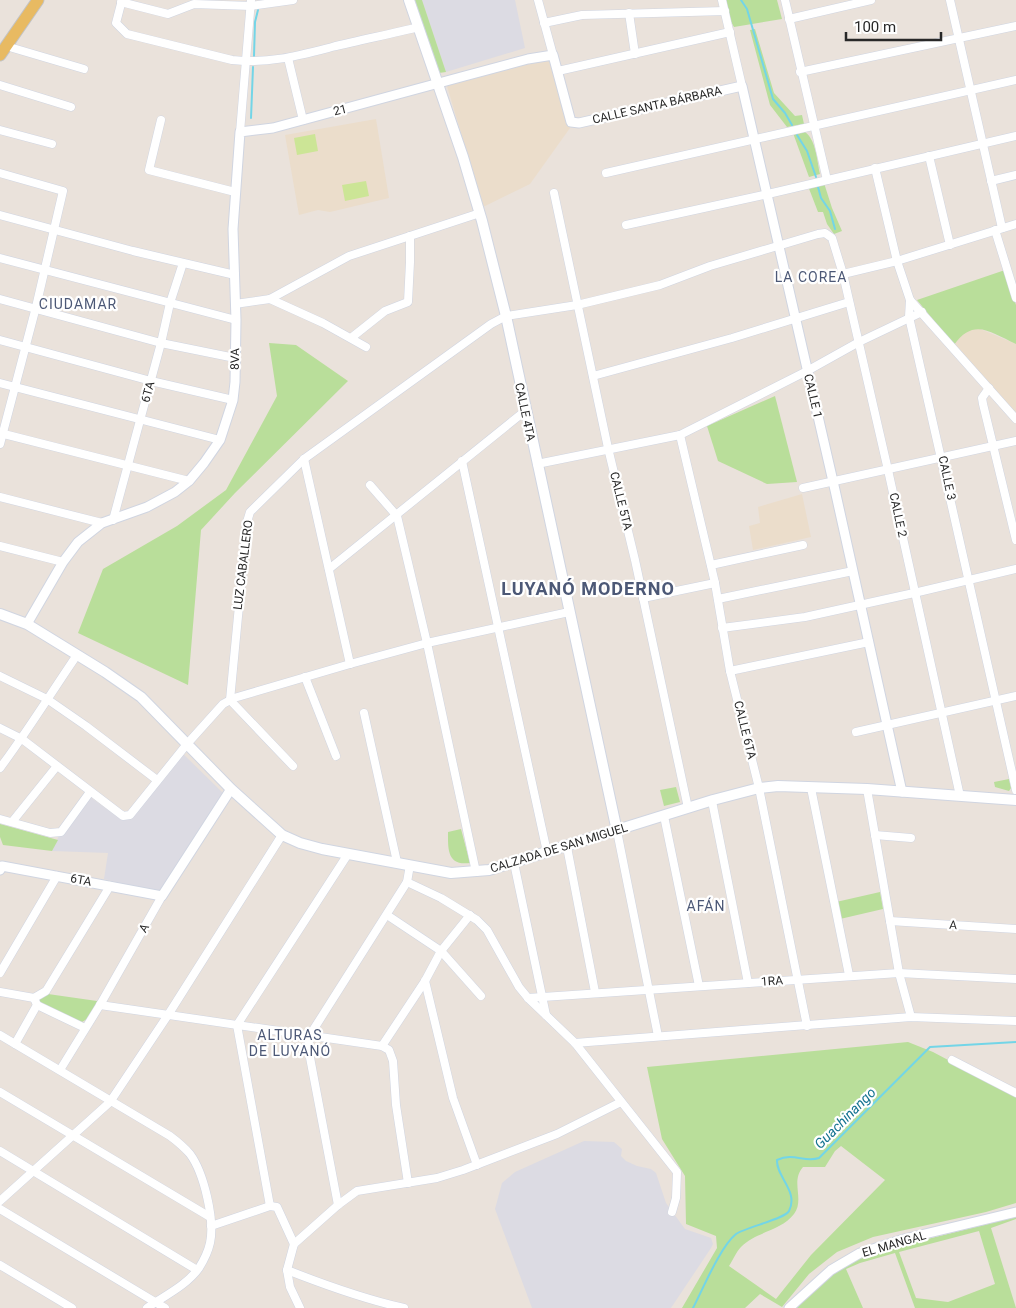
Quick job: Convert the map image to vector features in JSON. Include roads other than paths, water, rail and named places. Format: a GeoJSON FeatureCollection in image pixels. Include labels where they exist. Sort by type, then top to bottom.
{"type":"FeatureCollection","features":[{"type":"Feature","properties":{"kind":"main road"},"geometry":{"type":"LineString","coordinates":[[3,51],[38,0]]}},
{"type":"Feature","properties":{"kind":"main road","name":"CALLE 4TA"},"geometry":{"type":"LineString","coordinates":[[409,0],[463,157],[480,213],[506,316],[617,831]]}},
{"type":"Feature","properties":{"kind":"main road","name":"CALZADA DE SAN MIGUEL"},"geometry":{"type":"LineString","coordinates":[[0,614],[27,624],[141,697],[231,789],[282,835],[300,843],[348,854],[451,873],[476,872],[514,863],[688,808],[760,788],[778,786],[867,789],[1015,799]]}},
{"type":"Feature","properties":{"kind":"street"},"geometry":{"type":"LineString","coordinates":[[293,0],[194,4],[168,14],[122,1],[116,23],[126,34],[246,62],[288,58],[419,27]]}},
{"type":"Feature","properties":{"kind":"street"},"geometry":{"type":"LineString","coordinates":[[538,0],[558,71],[730,32]]}},
{"type":"Feature","properties":{"kind":"street","name":"CALLE 1"},"geometry":{"type":"LineString","coordinates":[[722,0],[768,194],[778,246],[902,792]]}},
{"type":"Feature","properties":{"kind":"street"},"geometry":{"type":"LineString","coordinates":[[785,0],[800,72],[827,180]]}},
{"type":"Feature","properties":{"kind":"street"},"geometry":{"type":"LineString","coordinates":[[789,19],[842,3],[871,0]]}},
{"type":"Feature","properties":{"kind":"street"},"geometry":{"type":"LineString","coordinates":[[950,0],[991,181],[999,229],[1016,298]]}},
{"type":"Feature","properties":{"kind":"street","name":"8VA"},"geometry":{"type":"LineString","coordinates":[[27,624],[78,542],[102,523],[147,507],[175,492],[190,481],[220,440],[233,400],[236,358],[235,275],[232,229],[251,3]]}},
{"type":"Feature","properties":{"kind":"street"},"geometry":{"type":"LineString","coordinates":[[544,23],[582,15],[725,11]]}},
{"type":"Feature","properties":{"kind":"street"},"geometry":{"type":"LineString","coordinates":[[629,13],[635,54]]}},
{"type":"Feature","properties":{"kind":"street"},"geometry":{"type":"LineString","coordinates":[[800,72],[1016,26]]}},
{"type":"Feature","properties":{"kind":"street"},"geometry":{"type":"LineString","coordinates":[[3,51],[84,69]]}},
{"type":"Feature","properties":{"kind":"street","name":"21"},"geometry":{"type":"LineString","coordinates":[[240,132],[272,128],[521,61],[553,55]]}},
{"type":"Feature","properties":{"kind":"street"},"geometry":{"type":"LineString","coordinates":[[288,58],[303,120]]}},
{"type":"Feature","properties":{"kind":"street","name":"CALLE SANTA BÁRBARA"},"geometry":{"type":"LineString","coordinates":[[558,71],[571,122],[579,123],[742,86]]}},
{"type":"Feature","properties":{"kind":"street"},"geometry":{"type":"LineString","coordinates":[[606,173],[1016,80]]}},
{"type":"Feature","properties":{"kind":"street"},"geometry":{"type":"LineString","coordinates":[[0,85],[71,107]]}},
{"type":"Feature","properties":{"kind":"street"},"geometry":{"type":"LineString","coordinates":[[161,120],[149,170],[235,192]]}},
{"type":"Feature","properties":{"kind":"street"},"geometry":{"type":"LineString","coordinates":[[0,130],[52,144]]}},
{"type":"Feature","properties":{"kind":"street"},"geometry":{"type":"LineString","coordinates":[[626,225],[1016,136]]}},
{"type":"Feature","properties":{"kind":"street"},"geometry":{"type":"LineString","coordinates":[[929,156],[950,245]]}},
{"type":"Feature","properties":{"kind":"street","name":"CALLE 3"},"geometry":{"type":"LineString","coordinates":[[875,168],[897,261],[910,300],[909,317],[996,701],[1015,799]]}},
{"type":"Feature","properties":{"kind":"street"},"geometry":{"type":"LineString","coordinates":[[0,173],[63,191],[36,308],[1,433],[0,444]]}},
{"type":"Feature","properties":{"kind":"street"},"geometry":{"type":"LineString","coordinates":[[991,181],[1016,175]]}},
{"type":"Feature","properties":{"kind":"street","name":"CALLE 5TA"},"geometry":{"type":"LineString","coordinates":[[554,193],[608,448],[643,598],[688,808]]}},
{"type":"Feature","properties":{"kind":"street"},"geometry":{"type":"LineString","coordinates":[[235,304],[270,299],[349,256],[480,213]]}},
{"type":"Feature","properties":{"kind":"street"},"geometry":{"type":"LineString","coordinates":[[0,215],[235,275]]}},
{"type":"Feature","properties":{"kind":"street"},"geometry":{"type":"LineString","coordinates":[[843,274],[897,261],[1016,224]]}},
{"type":"Feature","properties":{"kind":"street","name":"CALLE 2"},"geometry":{"type":"LineString","coordinates":[[778,246],[825,233],[830,235],[834,241],[859,342],[960,796]]}},
{"type":"Feature","properties":{"kind":"street"},"geometry":{"type":"LineString","coordinates":[[351,338],[384,311],[408,302],[410,236]]}},
{"type":"Feature","properties":{"kind":"street"},"geometry":{"type":"LineString","coordinates":[[506,316],[577,305],[660,285],[710,266],[778,246]]}},
{"type":"Feature","properties":{"kind":"street"},"geometry":{"type":"LineString","coordinates":[[0,258],[236,320]]}},
{"type":"Feature","properties":{"kind":"street","name":"6TA"},"geometry":{"type":"LineString","coordinates":[[113,520],[129,466],[170,304],[183,263]]}},
{"type":"Feature","properties":{"kind":"street"},"geometry":{"type":"LineString","coordinates":[[0,298],[161,343],[236,358]]}},
{"type":"Feature","properties":{"kind":"street"},"geometry":{"type":"LineString","coordinates":[[270,299],[366,347]]}},
{"type":"Feature","properties":{"kind":"street"},"geometry":{"type":"LineString","coordinates":[[910,300],[1015,415]]}},
{"type":"Feature","properties":{"kind":"street"},"geometry":{"type":"LineString","coordinates":[[593,376],[715,343],[848,302]]}},
{"type":"Feature","properties":{"kind":"street"},"geometry":{"type":"LineString","coordinates":[[537,464],[608,448],[680,435],[807,371],[859,342],[922,312]]}},
{"type":"Feature","properties":{"kind":"street","name":"LUZ CABALLERO"},"geometry":{"type":"LineString","coordinates":[[230,700],[247,522],[250,512],[304,459],[491,324],[506,316]]}},
{"type":"Feature","properties":{"kind":"street"},"geometry":{"type":"LineString","coordinates":[[0,340],[151,381],[233,400]]}},
{"type":"Feature","properties":{"kind":"street"},"geometry":{"type":"LineString","coordinates":[[0,383],[220,440]]}},
{"type":"Feature","properties":{"kind":"street"},"geometry":{"type":"LineString","coordinates":[[989,388],[982,398],[1016,540]]}},
{"type":"Feature","properties":{"kind":"street"},"geometry":{"type":"LineString","coordinates":[[329,569],[525,411]]}},
{"type":"Feature","properties":{"kind":"street"},"geometry":{"type":"LineString","coordinates":[[1,433],[190,481]]}},
{"type":"Feature","properties":{"kind":"street","name":"CALLE 6TA"},"geometry":{"type":"LineString","coordinates":[[680,435],[715,583],[730,671],[760,788],[807,1026]]}},
{"type":"Feature","properties":{"kind":"street"},"geometry":{"type":"LineString","coordinates":[[803,488],[1016,441]]}},
{"type":"Feature","properties":{"kind":"street"},"geometry":{"type":"LineString","coordinates":[[304,459],[350,664]]}},
{"type":"Feature","properties":{"kind":"street"},"geometry":{"type":"LineString","coordinates":[[462,461],[547,852]]}},
{"type":"Feature","properties":{"kind":"street"},"geometry":{"type":"LineString","coordinates":[[370,485],[397,516],[427,643],[476,872]]}},
{"type":"Feature","properties":{"kind":"street"},"geometry":{"type":"LineString","coordinates":[[0,498],[102,523]]}},
{"type":"Feature","properties":{"kind":"street"},"geometry":{"type":"LineString","coordinates":[[711,565],[803,545]]}},
{"type":"Feature","properties":{"kind":"street"},"geometry":{"type":"LineString","coordinates":[[0,546],[64,562]]}},
{"type":"Feature","properties":{"kind":"street"},"geometry":{"type":"LineString","coordinates":[[722,628],[805,617],[860,606],[1016,568]]}},
{"type":"Feature","properties":{"kind":"street"},"geometry":{"type":"LineString","coordinates":[[718,599],[853,571]]}},
{"type":"Feature","properties":{"kind":"street"},"geometry":{"type":"LineString","coordinates":[[643,598],[715,583]]}},
{"type":"Feature","properties":{"kind":"street"},"geometry":{"type":"LineString","coordinates":[[0,728],[22,739],[123,816],[130,815],[187,744],[223,704],[230,700],[305,676],[427,643],[569,612]]}},
{"type":"Feature","properties":{"kind":"street"},"geometry":{"type":"LineString","coordinates":[[730,671],[869,642]]}},
{"type":"Feature","properties":{"kind":"street"},"geometry":{"type":"LineString","coordinates":[[0,768],[22,739],[47,698],[77,655]]}},
{"type":"Feature","properties":{"kind":"street"},"geometry":{"type":"LineString","coordinates":[[0,676],[47,698],[157,780]]}},
{"type":"Feature","properties":{"kind":"street"},"geometry":{"type":"LineString","coordinates":[[305,676],[336,756]]}},
{"type":"Feature","properties":{"kind":"street"},"geometry":{"type":"LineString","coordinates":[[856,732],[1016,696]]}},
{"type":"Feature","properties":{"kind":"street"},"geometry":{"type":"LineString","coordinates":[[230,700],[293,766]]}},
{"type":"Feature","properties":{"kind":"street"},"geometry":{"type":"LineString","coordinates":[[364,714],[397,862]]}},
{"type":"Feature","properties":{"kind":"street"},"geometry":{"type":"LineString","coordinates":[[12,822],[57,766]]}},
{"type":"Feature","properties":{"kind":"street"},"geometry":{"type":"LineString","coordinates":[[811,788],[849,975]]}},
{"type":"Feature","properties":{"kind":"street","name":"A"},"geometry":{"type":"LineString","coordinates":[[60,1070],[100,1005],[162,896],[231,789]]}},
{"type":"Feature","properties":{"kind":"street"},"geometry":{"type":"LineString","coordinates":[[867,789],[899,973],[911,1017]]}},
{"type":"Feature","properties":{"kind":"street"},"geometry":{"type":"LineString","coordinates":[[0,819],[50,833],[61,832],[90,792]]}},
{"type":"Feature","properties":{"kind":"street"},"geometry":{"type":"LineString","coordinates":[[712,801],[748,983]]}},
{"type":"Feature","properties":{"kind":"street"},"geometry":{"type":"LineString","coordinates":[[664,816],[699,986]]}},
{"type":"Feature","properties":{"kind":"street"},"geometry":{"type":"LineString","coordinates":[[617,831],[658,1036]]}},
{"type":"Feature","properties":{"kind":"street"},"geometry":{"type":"LineString","coordinates":[[0,1201],[110,1102],[168,1015],[282,835]]}},
{"type":"Feature","properties":{"kind":"street"},"geometry":{"type":"LineString","coordinates":[[875,835],[910,838]]}},
{"type":"Feature","properties":{"kind":"street"},"geometry":{"type":"LineString","coordinates":[[567,847],[595,992]]}},
{"type":"Feature","properties":{"kind":"street"},"geometry":{"type":"LineString","coordinates":[[294,1244],[273,1207],[237,1025],[348,854]]}},
{"type":"Feature","properties":{"kind":"street"},"geometry":{"type":"LineString","coordinates":[[514,863],[546,1015]]}},
{"type":"Feature","properties":{"kind":"street"},"geometry":{"type":"LineString","coordinates":[[338,1205],[308,1047],[310,1036],[408,882],[410,865]]}},
{"type":"Feature","properties":{"kind":"street","name":"6TA"},"geometry":{"type":"LineString","coordinates":[[1,867],[162,896]]}},
{"type":"Feature","properties":{"kind":"street"},"geometry":{"type":"LineString","coordinates":[[0,972],[57,876]]}},
{"type":"Feature","properties":{"kind":"street"},"geometry":{"type":"LineString","coordinates":[[408,882],[470,915],[486,930],[528,998],[575,1043],[677,1172],[676,1198],[672,1212]]}},
{"type":"Feature","properties":{"kind":"street"},"geometry":{"type":"LineString","coordinates":[[15,1044],[35,1002],[46,991],[110,886]]}},
{"type":"Feature","properties":{"kind":"street"},"geometry":{"type":"LineString","coordinates":[[382,1046],[425,981],[442,951],[470,915]]}},
{"type":"Feature","properties":{"kind":"street"},"geometry":{"type":"LineString","coordinates":[[387,916],[442,951],[481,996]]}},
{"type":"Feature","properties":{"kind":"street","name":"A"},"geometry":{"type":"LineString","coordinates":[[890,921],[1016,929]]}},
{"type":"Feature","properties":{"kind":"street","name":"1RA"},"geometry":{"type":"LineString","coordinates":[[528,998],[899,973],[1016,979]]}},
{"type":"Feature","properties":{"kind":"street"},"geometry":{"type":"LineString","coordinates":[[425,981],[453,1098],[477,1164]]}},
{"type":"Feature","properties":{"kind":"street"},"geometry":{"type":"LineString","coordinates":[[0,992],[35,1002],[85,1028]]}},
{"type":"Feature","properties":{"kind":"street"},"geometry":{"type":"LineString","coordinates":[[100,1005],[382,1046],[389,1050],[393,1061],[396,1105],[408,1183]]}},
{"type":"Feature","properties":{"kind":"street"},"geometry":{"type":"LineString","coordinates":[[575,1043],[911,1017],[1016,1021]]}},
{"type":"Feature","properties":{"kind":"street"},"geometry":{"type":"LineString","coordinates":[[0,1035],[180,1143],[191,1156],[203,1181],[211,1222],[208,1249],[197,1270],[174,1291],[147,1308]]}},
{"type":"Feature","properties":{"kind":"street"},"geometry":{"type":"LineString","coordinates":[[952,1060],[1016,1093]]}},
{"type":"Feature","properties":{"kind":"street"},"geometry":{"type":"LineString","coordinates":[[0,1092],[211,1222],[273,1207]]}},
{"type":"Feature","properties":{"kind":"street"},"geometry":{"type":"LineString","coordinates":[[300,1308],[290,1287],[287,1270],[294,1244],[338,1205],[357,1191],[437,1178],[557,1134],[622,1102]]}},
{"type":"Feature","properties":{"kind":"street"},"geometry":{"type":"LineString","coordinates":[[0,1151],[197,1270]]}},
{"type":"Feature","properties":{"kind":"street"},"geometry":{"type":"LineString","coordinates":[[0,1209],[165,1308]]}},
{"type":"Feature","properties":{"kind":"street","name":"EL MANGAL"},"geometry":{"type":"LineString","coordinates":[[789,1308],[831,1270],[860,1253],[1016,1212]]}},
{"type":"Feature","properties":{"kind":"street"},"geometry":{"type":"LineString","coordinates":[[0,1265],[72,1308]]}},
{"type":"Feature","properties":{"kind":"street"},"geometry":{"type":"LineString","coordinates":[[287,1270],[322,1284],[404,1308]]}},
{"type":"Feature","properties":{"kind":"waterway"},"geometry":{"type":"LineString","coordinates":[[741,0],[747,9],[773,99],[792,125]]}},
{"type":"Feature","properties":{"kind":"waterway"},"geometry":{"type":"LineString","coordinates":[[254,56],[255,22],[258,10]]}},
{"type":"Feature","properties":{"kind":"waterway"},"geometry":{"type":"LineString","coordinates":[[251,118],[253,67]]}},
{"type":"Feature","properties":{"kind":"waterway"},"geometry":{"type":"LineString","coordinates":[[797,135],[807,151],[816,177]]}},
{"type":"Feature","properties":{"kind":"waterway"},"geometry":{"type":"LineString","coordinates":[[818,187],[821,198],[830,211],[835,229]]}},
{"type":"Feature","properties":{"kind":"waterway","name":"Guachinango"},"geometry":{"type":"LineString","coordinates":[[693,1308],[712,1269],[730,1240],[736,1234],[780,1217],[789,1211],[791,1197],[777,1160],[789,1157],[819,1158],[930,1047],[1016,1042]]}},
{"type":"Feature","properties":{"kind":"district","name":"LA COREA"},"geometry":{"type":"Point","coordinates":[811,277]}},
{"type":"Feature","properties":{"kind":"district","name":"CIUDAMAR"},"geometry":{"type":"Point","coordinates":[78,304]}},
{"type":"Feature","properties":{"kind":"district","name":"LUYANÓ MODERNO"},"geometry":{"type":"Point","coordinates":[588,589]}},
{"type":"Feature","properties":{"kind":"district","name":"AFÁN"},"geometry":{"type":"Point","coordinates":[706,906]}},
{"type":"Feature","properties":{"kind":"district","name":"ALTURAS DE LUYANÓ"},"geometry":{"type":"Point","coordinates":[290,1044]}}]}
